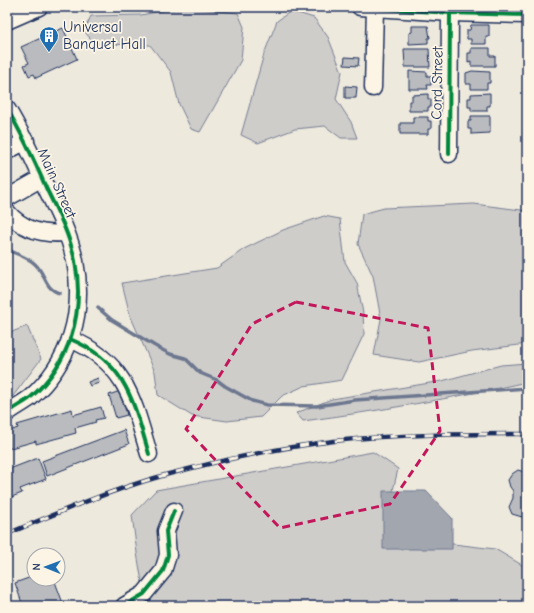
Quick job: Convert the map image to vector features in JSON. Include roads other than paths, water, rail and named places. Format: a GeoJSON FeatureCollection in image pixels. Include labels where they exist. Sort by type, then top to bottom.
{"type":"FeatureCollection","features":[{"type":"Feature","properties":{"kind":"street"},"geometry":{"type":"LineString","coordinates":[[7,21],[39,7]]}},
{"type":"Feature","properties":{"kind":"street"},"geometry":{"type":"LineString","coordinates":[[373,88],[367,8],[450,13],[527,15]]}},
{"type":"Feature","properties":{"kind":"street","name":"Cord Street"},"geometry":{"type":"LineString","coordinates":[[449,154],[450,13]]}},
{"type":"Feature","properties":{"kind":"street","name":"Main Street"},"geometry":{"type":"LineString","coordinates":[[7,108],[26,141],[65,233],[75,260],[78,288],[76,325],[50,376],[29,398],[7,413]]}},
{"type":"Feature","properties":{"kind":"street"},"geometry":{"type":"LineString","coordinates":[[7,150],[26,141]]}},
{"type":"Feature","properties":{"kind":"street"},"geometry":{"type":"LineString","coordinates":[[7,198],[42,178]]}},
{"type":"Feature","properties":{"kind":"street"},"geometry":{"type":"LineString","coordinates":[[7,212],[14,219],[38,233],[65,233]]}},
{"type":"Feature","properties":{"kind":"street"},"geometry":{"type":"LineString","coordinates":[[70,338],[96,352],[112,364],[122,379],[138,418],[149,454]]}},
{"type":"Feature","properties":{"kind":"street"},"geometry":{"type":"LineString","coordinates":[[124,606],[144,594],[163,571],[168,555],[166,531],[174,511]]}},
{"type":"Feature","properties":{"kind":"waterway"},"geometry":{"type":"LineString","coordinates":[[7,249],[25,257],[32,262],[39,268],[48,285],[60,293]]}},
{"type":"Feature","properties":{"kind":"waterway"},"geometry":{"type":"LineString","coordinates":[[98,308],[112,320],[155,346],[170,354],[185,358],[200,373],[217,380],[252,401],[267,405],[317,406],[355,400],[527,388]]}},
{"type":"Feature","properties":{"kind":"railway"},"geometry":{"type":"LineString","coordinates":[[7,534],[125,487],[207,464],[249,455],[334,441],[382,437],[455,434],[527,434]]}},
{"type":"Feature","properties":{"kind":"place","name":"Universal Banquet Hall"},"geometry":{"type":"Point","coordinates":[49,53]}}]}
